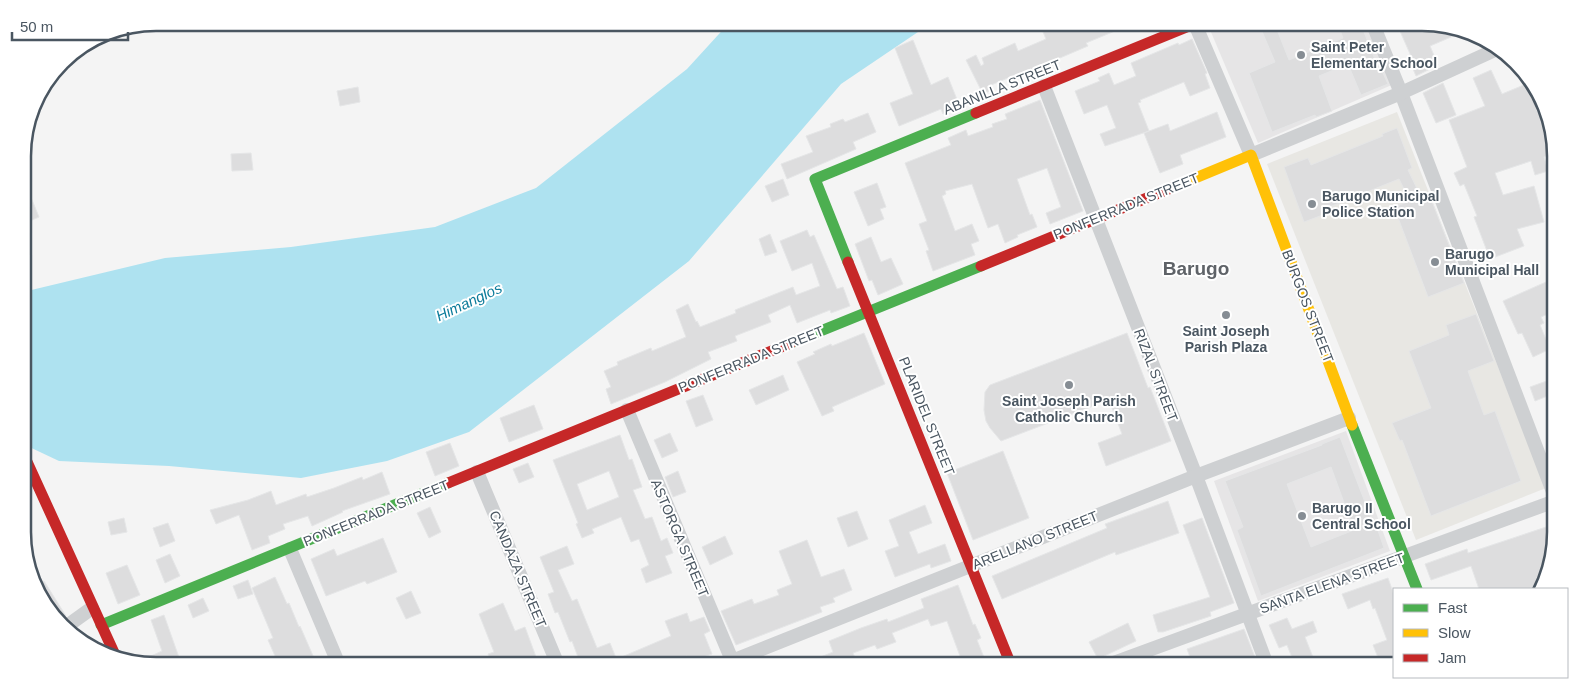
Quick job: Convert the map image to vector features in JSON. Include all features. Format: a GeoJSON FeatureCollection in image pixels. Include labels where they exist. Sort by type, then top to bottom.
{"type":"FeatureCollection","features":[{"type":"Feature","properties":{"kind":"street","name":"ABANILLA STREET"},"geometry":{"type":"LineString","coordinates":[[816,179],[1177,31]]}},
{"type":"Feature","properties":{"kind":"street","name":"BURGOS STREET"},"geometry":{"type":"LineString","coordinates":[[1200,31],[1251,155],[1417,588]]}},
{"type":"Feature","properties":{"kind":"street"},"geometry":{"type":"LineString","coordinates":[[1376,31],[1547,476]]}},
{"type":"Feature","properties":{"kind":"street","name":"PONFERRADA STREET"},"geometry":{"type":"LineString","coordinates":[[101,625],[1251,155],[1401,93],[1490,52]]}},
{"type":"Feature","properties":{"kind":"street","name":"RIZAL STREET"},"geometry":{"type":"LineString","coordinates":[[1044,86],[1196,476],[1264,656]]}},
{"type":"Feature","properties":{"kind":"street","name":"PLARIDEL STREET"},"geometry":{"type":"LineString","coordinates":[[816,179],[1007,656]]}},
{"type":"Feature","properties":{"kind":"street","name":"ASTORGA STREET"},"geometry":{"type":"LineString","coordinates":[[627,410],[726,657]]}},
{"type":"Feature","properties":{"kind":"street","name":"ARELLANO STREET"},"geometry":{"type":"LineString","coordinates":[[747,657],[1196,476],[1350,418]]}},
{"type":"Feature","properties":{"kind":"street"},"geometry":{"type":"LineString","coordinates":[[31,468],[54,515],[92,608],[112,649]]}},
{"type":"Feature","properties":{"kind":"street","name":"CANDAZA STREET"},"geometry":{"type":"LineString","coordinates":[[478,472],[555,657]]}},
{"type":"Feature","properties":{"kind":"street","name":"SANTA ELENA STREET"},"geometry":{"type":"LineString","coordinates":[[1132,656],[1547,504]]}},
{"type":"Feature","properties":{"kind":"street"},"geometry":{"type":"LineString","coordinates":[[290,548],[335,657]]}},
{"type":"Feature","properties":{"kind":"street"},"geometry":{"type":"LineString","coordinates":[[71,623],[92,608]]}},
{"type":"Feature","properties":{"kind":"shaded area","name":"Saint Peter Elementary School"},"geometry":{"type":"Polygon","coordinates":[[[1211,31],[1371,31],[1394,84],[1258,143],[1211,31]]]}},
{"type":"Feature","properties":{"kind":"shaded area"},"geometry":{"type":"Polygon","coordinates":[[[1397,112],[1546,488],[1416,540],[1267,164],[1397,112]]]}},
{"type":"Feature","properties":{"kind":"shaded area","name":"Barugo II Central School"},"geometry":{"type":"Polygon","coordinates":[[[1346,431],[1390,551],[1258,601],[1214,481],[1346,431]]]}},
{"type":"Feature","properties":{"kind":"water","name":"Himanglos"},"geometry":{"type":"Polygon","coordinates":[[[919,31],[841,84],[689,261],[469,432],[387,461],[301,478],[169,466],[59,461],[31,448],[32,290],[165,258],[291,247],[435,227],[536,188],[687,69],[721,32],[919,31]]]}},
{"type":"Feature","properties":{"kind":"building"},"geometry":{"type":"Polygon","coordinates":[[[1114,31],[1086,43],[1088,46],[1035,70],[1016,78],[1015,75],[991,85],[992,90],[983,94],[966,60],[976,55],[981,66],[984,64],[982,58],[1015,43],[1018,51],[1046,39],[1043,32],[1114,31]]]}},
{"type":"Feature","properties":{"kind":"building"},"geometry":{"type":"Polygon","coordinates":[[[1262,31],[1278,31],[1289,60],[1343,38],[1340,31],[1364,31],[1380,72],[1382,71],[1388,84],[1361,95],[1348,64],[1319,76],[1332,111],[1316,117],[1315,115],[1272,132],[1249,73],[1275,62],[1262,31]]]}},
{"type":"Feature","properties":{"kind":"building"},"geometry":{"type":"Polygon","coordinates":[[[1400,31],[1422,31],[1454,36],[1430,46],[1438,65],[1416,76],[1408,57],[1411,56],[1400,31]]]}},
{"type":"Feature","properties":{"kind":"building"},"geometry":{"type":"Polygon","coordinates":[[[1192,39],[1207,73],[1205,74],[1210,88],[1190,96],[1184,82],[1140,100],[1141,102],[1138,103],[1149,131],[1105,146],[1100,134],[1116,128],[1107,105],[1084,114],[1075,91],[1100,81],[1098,78],[1109,73],[1114,85],[1136,76],[1131,63],[1192,39]]]}},
{"type":"Feature","properties":{"kind":"building"},"geometry":{"type":"Polygon","coordinates":[[[913,40],[931,85],[948,77],[960,107],[943,114],[941,109],[899,126],[890,103],[913,94],[895,48],[913,40]]]}},
{"type":"Feature","properties":{"kind":"building"},"geometry":{"type":"Polygon","coordinates":[[[1491,70],[1502,94],[1524,85],[1539,113],[1546,140],[1547,156],[1544,157],[1547,171],[1535,175],[1531,161],[1495,173],[1503,195],[1534,186],[1544,222],[1517,229],[1524,246],[1490,259],[1474,217],[1477,216],[1464,184],[1460,186],[1454,173],[1467,167],[1449,120],[1485,106],[1473,78],[1491,70]]]}},
{"type":"Feature","properties":{"kind":"building"},"geometry":{"type":"Polygon","coordinates":[[[1443,83],[1456,115],[1436,123],[1423,93],[1443,83]]]}},
{"type":"Feature","properties":{"kind":"building"},"geometry":{"type":"Polygon","coordinates":[[[358,87],[360,102],[340,106],[337,91],[358,87]]]}},
{"type":"Feature","properties":{"kind":"building"},"geometry":{"type":"Polygon","coordinates":[[[1040,100],[1083,211],[1050,224],[1046,213],[1061,207],[1047,168],[1017,179],[1030,215],[1032,214],[1037,227],[1017,235],[1018,237],[1005,243],[998,224],[988,228],[972,184],[945,191],[946,194],[942,196],[955,231],[972,224],[979,241],[971,244],[975,255],[933,271],[926,251],[929,250],[919,224],[927,221],[905,163],[951,145],[948,138],[966,130],[968,136],[993,127],[992,124],[1007,119],[1005,114],[1040,100]]]}},
{"type":"Feature","properties":{"kind":"building"},"geometry":{"type":"Polygon","coordinates":[[[1217,112],[1226,137],[1180,155],[1183,164],[1160,173],[1144,133],[1168,124],[1170,131],[1217,112]]]}},
{"type":"Feature","properties":{"kind":"building"},"geometry":{"type":"Polygon","coordinates":[[[868,113],[876,132],[853,142],[856,149],[787,179],[781,164],[813,152],[806,136],[831,127],[830,124],[843,119],[845,122],[868,113]]]}},
{"type":"Feature","properties":{"kind":"building"},"geometry":{"type":"Polygon","coordinates":[[[1397,128],[1412,168],[1408,170],[1421,197],[1429,194],[1464,283],[1428,297],[1394,207],[1410,201],[1399,179],[1327,208],[1328,213],[1304,222],[1284,167],[1308,158],[1311,165],[1383,136],[1382,134],[1397,128]]]}},
{"type":"Feature","properties":{"kind":"building"},"geometry":{"type":"Polygon","coordinates":[[[251,153],[253,170],[232,171],[231,154],[251,153]]]}},
{"type":"Feature","properties":{"kind":"building"},"geometry":{"type":"Polygon","coordinates":[[[783,179],[789,195],[772,202],[765,186],[783,179]]]}},
{"type":"Feature","properties":{"kind":"building"},"geometry":{"type":"Polygon","coordinates":[[[877,183],[886,207],[880,209],[884,219],[868,226],[854,192],[877,183]]]}},
{"type":"Feature","properties":{"kind":"building"},"geometry":{"type":"Polygon","coordinates":[[[32,200],[39,217],[32,220],[32,200]]]}},
{"type":"Feature","properties":{"kind":"building"},"geometry":{"type":"Polygon","coordinates":[[[807,230],[810,237],[814,235],[837,289],[843,287],[850,306],[831,313],[830,310],[797,323],[790,305],[768,315],[771,322],[735,336],[737,341],[708,352],[711,359],[665,382],[611,404],[606,389],[611,387],[604,371],[618,365],[617,362],[651,348],[652,351],[686,337],[676,310],[688,304],[700,327],[736,313],[735,310],[793,287],[796,295],[820,286],[812,263],[792,271],[780,241],[807,230]]]}},
{"type":"Feature","properties":{"kind":"building"},"geometry":{"type":"Polygon","coordinates":[[[770,234],[777,252],[765,256],[759,239],[770,234]]]}},
{"type":"Feature","properties":{"kind":"building"},"geometry":{"type":"Polygon","coordinates":[[[871,237],[881,262],[891,258],[903,284],[878,295],[872,280],[869,281],[855,244],[871,237]]]}},
{"type":"Feature","properties":{"kind":"building"},"geometry":{"type":"Polygon","coordinates":[[[1547,282],[1547,314],[1541,317],[1544,323],[1540,325],[1547,342],[1547,350],[1533,357],[1522,333],[1518,334],[1503,301],[1547,282]]]}},
{"type":"Feature","properties":{"kind":"building"},"geometry":{"type":"Polygon","coordinates":[[[1476,314],[1494,361],[1468,371],[1484,415],[1495,411],[1521,481],[1431,516],[1402,440],[1400,441],[1392,423],[1431,408],[1409,351],[1449,335],[1446,325],[1476,314]]]}},
{"type":"Feature","properties":{"kind":"building"},"geometry":{"type":"Polygon","coordinates":[[[864,333],[885,384],[832,407],[834,411],[822,416],[797,362],[831,344],[832,346],[864,333]]]}},
{"type":"Feature","properties":{"kind":"building","name":"Saint Joseph Parish Catholic Church"},"geometry":{"type":"Polygon","coordinates":[[[1127,333],[1171,441],[1106,466],[1098,443],[1122,434],[1109,400],[1001,441],[990,428],[986,421],[984,410],[985,392],[990,385],[1127,333]]]}},
{"type":"Feature","properties":{"kind":"building"},"geometry":{"type":"Polygon","coordinates":[[[783,375],[789,390],[756,405],[749,390],[783,375]]]}},
{"type":"Feature","properties":{"kind":"building"},"geometry":{"type":"Polygon","coordinates":[[[1547,381],[1547,396],[1535,401],[1530,387],[1547,381]]]}},
{"type":"Feature","properties":{"kind":"building"},"geometry":{"type":"Polygon","coordinates":[[[703,395],[713,420],[696,427],[686,401],[703,395]]]}},
{"type":"Feature","properties":{"kind":"building"},"geometry":{"type":"Polygon","coordinates":[[[534,405],[543,429],[509,442],[500,418],[534,405]]]}},
{"type":"Feature","properties":{"kind":"building"},"geometry":{"type":"Polygon","coordinates":[[[670,433],[678,451],[662,458],[654,440],[670,433]]]}},
{"type":"Feature","properties":{"kind":"building"},"geometry":{"type":"Polygon","coordinates":[[[620,435],[629,460],[632,459],[642,487],[633,490],[645,519],[652,517],[661,541],[667,538],[673,553],[665,556],[672,573],[646,583],[641,569],[649,565],[639,539],[631,542],[621,517],[592,529],[594,533],[582,538],[553,460],[620,435]],[[609,471],[577,484],[587,510],[619,497],[609,471]]]}},
{"type":"Feature","properties":{"kind":"building","name":"Barugo II Central School"},"geometry":{"type":"Polygon","coordinates":[[[1340,437],[1384,548],[1261,596],[1237,530],[1243,527],[1225,481],[1340,437]],[[1331,467],[1287,484],[1311,547],[1354,530],[1331,467]]]}},
{"type":"Feature","properties":{"kind":"building"},"geometry":{"type":"Polygon","coordinates":[[[450,443],[459,466],[435,476],[426,452],[450,443]]]}},
{"type":"Feature","properties":{"kind":"building"},"geometry":{"type":"Polygon","coordinates":[[[1003,451],[1029,518],[973,540],[947,473],[1003,451]]]}},
{"type":"Feature","properties":{"kind":"building"},"geometry":{"type":"Polygon","coordinates":[[[528,463],[534,477],[519,483],[513,469],[528,463]]]}},
{"type":"Feature","properties":{"kind":"building"},"geometry":{"type":"Polygon","coordinates":[[[678,471],[686,492],[673,497],[665,477],[678,471]]]}},
{"type":"Feature","properties":{"kind":"building"},"geometry":{"type":"Polygon","coordinates":[[[382,472],[390,494],[342,511],[312,526],[308,516],[283,524],[285,529],[268,536],[270,543],[252,550],[239,515],[216,524],[210,510],[248,500],[271,491],[276,505],[306,494],[307,497],[362,477],[363,480],[382,472]]]}},
{"type":"Feature","properties":{"kind":"building"},"geometry":{"type":"Polygon","coordinates":[[[1168,501],[1179,533],[1116,555],[1115,552],[1002,599],[992,576],[1107,528],[1105,524],[1168,501]]]}},
{"type":"Feature","properties":{"kind":"building"},"geometry":{"type":"Polygon","coordinates":[[[925,505],[932,523],[909,532],[918,554],[945,544],[951,561],[931,568],[930,564],[895,577],[885,551],[899,546],[889,520],[925,505]]]}},
{"type":"Feature","properties":{"kind":"building"},"geometry":{"type":"Polygon","coordinates":[[[430,507],[441,532],[429,538],[417,513],[430,507]]]}},
{"type":"Feature","properties":{"kind":"building"},"geometry":{"type":"Polygon","coordinates":[[[857,511],[868,539],[848,547],[837,518],[857,511]]]}},
{"type":"Feature","properties":{"kind":"building"},"geometry":{"type":"Polygon","coordinates":[[[124,518],[127,532],[111,535],[108,522],[124,518]]]}},
{"type":"Feature","properties":{"kind":"building"},"geometry":{"type":"Polygon","coordinates":[[[1202,518],[1234,603],[1210,612],[1211,616],[1158,632],[1153,615],[1210,597],[1183,525],[1202,518]]]}},
{"type":"Feature","properties":{"kind":"building"},"geometry":{"type":"Polygon","coordinates":[[[168,523],[175,541],[160,547],[153,528],[168,523]]]}},
{"type":"Feature","properties":{"kind":"building"},"geometry":{"type":"Polygon","coordinates":[[[1547,527],[1546,548],[1540,572],[1533,588],[1479,588],[1471,566],[1431,580],[1425,564],[1467,549],[1468,553],[1547,527]]]}},
{"type":"Feature","properties":{"kind":"building"},"geometry":{"type":"Polygon","coordinates":[[[725,536],[733,554],[710,565],[702,547],[725,536]]]}},
{"type":"Feature","properties":{"kind":"building"},"geometry":{"type":"Polygon","coordinates":[[[383,538],[397,572],[367,584],[365,581],[326,596],[311,559],[334,549],[337,556],[383,538]]]}},
{"type":"Feature","properties":{"kind":"building"},"geometry":{"type":"Polygon","coordinates":[[[807,540],[821,577],[844,569],[852,590],[833,598],[835,602],[820,607],[822,612],[736,645],[721,611],[752,599],[754,604],[779,595],[777,590],[792,584],[779,551],[807,540]]]}},
{"type":"Feature","properties":{"kind":"building"},"geometry":{"type":"Polygon","coordinates":[[[567,546],[574,564],[558,570],[572,601],[577,599],[597,648],[610,643],[615,657],[578,657],[558,612],[555,613],[548,594],[554,592],[540,557],[567,546]]]}},
{"type":"Feature","properties":{"kind":"building"},"geometry":{"type":"Polygon","coordinates":[[[170,554],[180,576],[165,583],[156,560],[170,554]]]}},
{"type":"Feature","properties":{"kind":"building"},"geometry":{"type":"Polygon","coordinates":[[[127,565],[140,595],[118,604],[106,573],[127,565]]]}},
{"type":"Feature","properties":{"kind":"building"},"geometry":{"type":"Polygon","coordinates":[[[275,577],[313,657],[275,657],[268,640],[273,638],[252,588],[275,577]]]}},
{"type":"Feature","properties":{"kind":"building"},"geometry":{"type":"Polygon","coordinates":[[[1388,578],[1393,592],[1393,656],[1377,656],[1373,645],[1387,640],[1370,600],[1348,609],[1342,594],[1388,578]]]}},
{"type":"Feature","properties":{"kind":"building"},"geometry":{"type":"Polygon","coordinates":[[[248,580],[253,594],[238,599],[233,586],[248,580]]]}},
{"type":"Feature","properties":{"kind":"building"},"geometry":{"type":"Polygon","coordinates":[[[44,581],[65,617],[57,608],[42,582],[44,581]]]}},
{"type":"Feature","properties":{"kind":"building"},"geometry":{"type":"Polygon","coordinates":[[[958,585],[973,625],[975,624],[981,638],[977,640],[984,656],[959,656],[947,621],[931,626],[928,619],[892,633],[896,642],[877,649],[875,645],[853,653],[854,656],[822,656],[833,652],[829,641],[861,628],[887,619],[888,622],[924,608],[921,599],[958,585]]]}},
{"type":"Feature","properties":{"kind":"building"},"geometry":{"type":"Polygon","coordinates":[[[411,591],[421,613],[406,619],[396,598],[411,591]]]}},
{"type":"Feature","properties":{"kind":"building"},"geometry":{"type":"Polygon","coordinates":[[[203,598],[209,611],[193,618],[188,605],[203,598]]]}},
{"type":"Feature","properties":{"kind":"building"},"geometry":{"type":"Polygon","coordinates":[[[503,603],[515,631],[525,627],[536,657],[489,657],[488,654],[494,652],[479,614],[503,603]]]}},
{"type":"Feature","properties":{"kind":"building"},"geometry":{"type":"Polygon","coordinates":[[[687,613],[690,622],[704,617],[710,631],[704,634],[712,654],[705,657],[623,657],[671,636],[665,621],[687,613]]]}},
{"type":"Feature","properties":{"kind":"building"},"geometry":{"type":"Polygon","coordinates":[[[164,615],[179,657],[150,656],[162,651],[151,620],[164,615]]]}},
{"type":"Feature","properties":{"kind":"building"},"geometry":{"type":"Polygon","coordinates":[[[1287,618],[1292,629],[1313,621],[1317,632],[1305,637],[1313,656],[1291,656],[1287,645],[1279,648],[1269,625],[1287,618]]]}},
{"type":"Feature","properties":{"kind":"building"},"geometry":{"type":"Polygon","coordinates":[[[1128,623],[1136,641],[1104,656],[1097,656],[1089,642],[1128,623]]]}},
{"type":"Feature","properties":{"kind":"building"},"geometry":{"type":"Polygon","coordinates":[[[1244,629],[1255,656],[1190,656],[1187,649],[1244,629]]]}},
{"type":"Feature","properties":{"kind":"traffic: fast"},"geometry":{"type":"LineString","coordinates":[[848,262],[815,179],[976,113]]}},
{"type":"Feature","properties":{"kind":"traffic: fast"},"geometry":{"type":"LineString","coordinates":[[791,343],[981,266]]}},
{"type":"Feature","properties":{"kind":"traffic: fast"},"geometry":{"type":"LineString","coordinates":[[1352,425],[1417,588]]}},
{"type":"Feature","properties":{"kind":"traffic: fast"},"geometry":{"type":"LineString","coordinates":[[101,625],[448,483]]}},
{"type":"Feature","properties":{"kind":"traffic: slow"},"geometry":{"type":"LineString","coordinates":[[1176,186],[1251,155],[1352,425]]}},
{"type":"Feature","properties":{"kind":"traffic: jam"},"geometry":{"type":"LineString","coordinates":[[976,113],[1176,31]]}},
{"type":"Feature","properties":{"kind":"traffic: jam"},"geometry":{"type":"LineString","coordinates":[[981,266],[1176,186]]}},
{"type":"Feature","properties":{"kind":"traffic: jam"},"geometry":{"type":"LineString","coordinates":[[848,262],[1007,656]]}},
{"type":"Feature","properties":{"kind":"traffic: jam"},"geometry":{"type":"LineString","coordinates":[[448,483],[791,343]]}},
{"type":"Feature","properties":{"kind":"traffic: jam"},"geometry":{"type":"LineString","coordinates":[[31,471],[112,649]]}},
{"type":"Feature","properties":{"kind":"place","name":"Saint Peter Elementary School"},"geometry":{"type":"Point","coordinates":[1301,55]}},
{"type":"Feature","properties":{"kind":"place","name":"Barugo Municipal Police Station"},"geometry":{"type":"Point","coordinates":[1312,204]}},
{"type":"Feature","properties":{"kind":"place","name":"Barugo Municipal Hall"},"geometry":{"type":"Point","coordinates":[1435,262]}},
{"type":"Feature","properties":{"kind":"place","name":"Saint Joseph Parish Plaza"},"geometry":{"type":"Point","coordinates":[1226,315]}},
{"type":"Feature","properties":{"kind":"place","name":"Saint Joseph Parish Catholic Church"},"geometry":{"type":"Point","coordinates":[1069,385]}},
{"type":"Feature","properties":{"kind":"place","name":"Barugo II Central School"},"geometry":{"type":"Point","coordinates":[1302,516]}},
{"type":"Feature","properties":{"kind":"district","name":"Barugo"},"geometry":{"type":"Point","coordinates":[1196,268]}}]}
